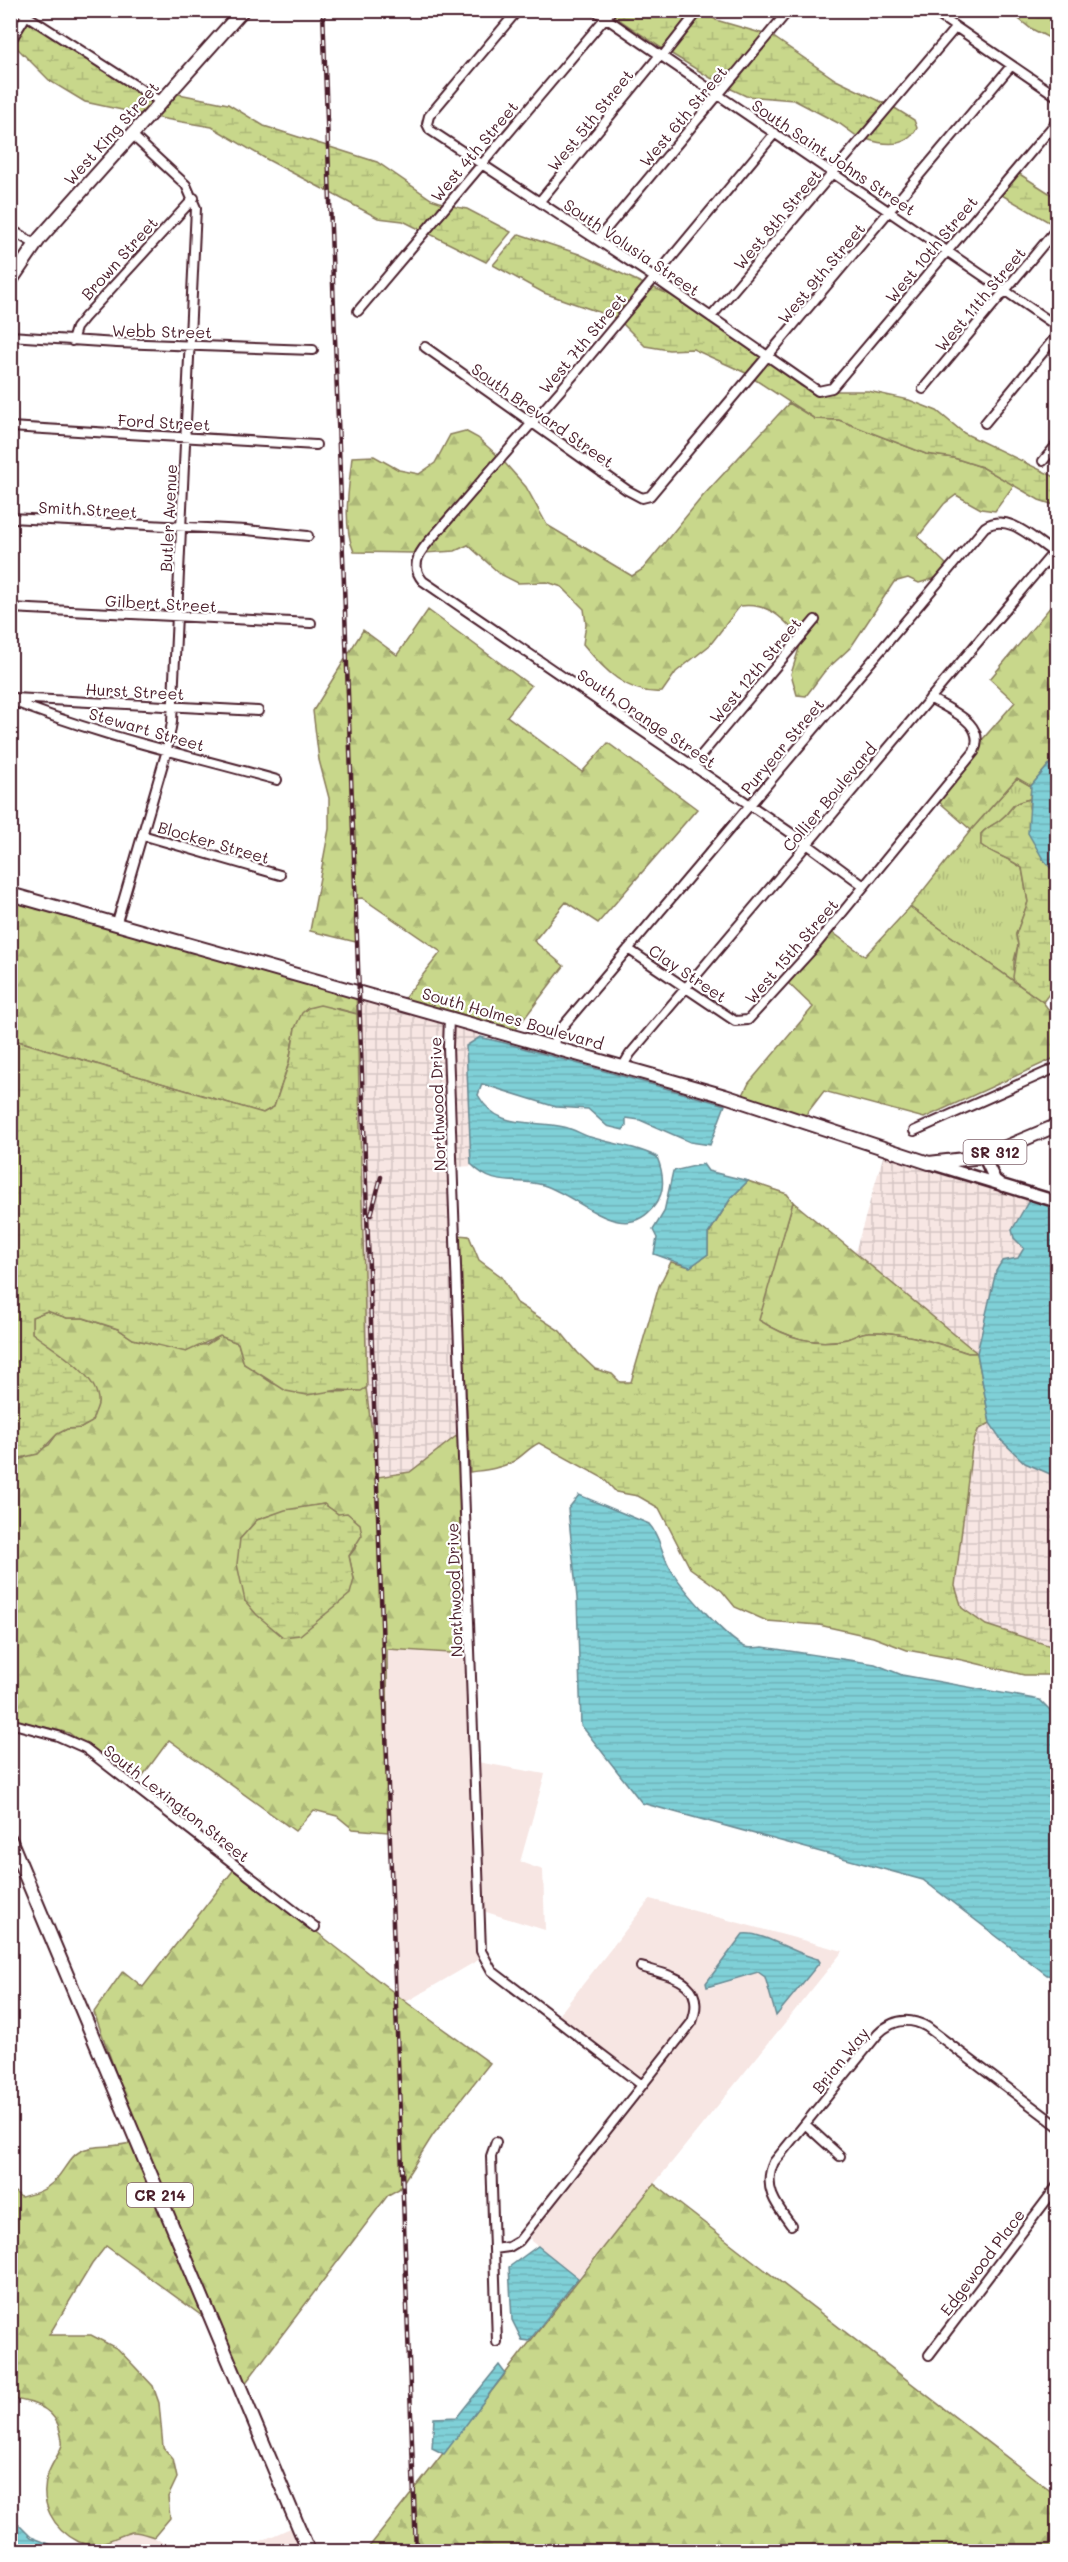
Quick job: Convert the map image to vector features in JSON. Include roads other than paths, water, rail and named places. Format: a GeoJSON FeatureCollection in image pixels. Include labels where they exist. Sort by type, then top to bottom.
{"type":"FeatureCollection","features":[{"type":"Feature","properties":{"kind":"main road","name":"West King Street"},"geometry":{"type":"LineString","coordinates":[[10,282],[35,244],[243,10]]}},
{"type":"Feature","properties":{"kind":"main road","name":"South Holmes Boulevard"},"geometry":{"type":"LineString","coordinates":[[10,894],[117,922],[623,1066],[752,1104],[929,1163],[1058,1202]]}},
{"type":"Feature","properties":{"kind":"main road","name":"SR 312"},"geometry":{"type":"LineString","coordinates":[[929,1163],[961,1162],[984,1157],[1058,1125]]}},
{"type":"Feature","properties":{"kind":"main road"},"geometry":{"type":"LineString","coordinates":[[984,1157],[995,1180],[1003,1186]]}},
{"type":"Feature","properties":{"kind":"main road","name":"CR 214"},"geometry":{"type":"LineString","coordinates":[[10,1839],[309,2552]]}},
{"type":"Feature","properties":{"kind":"street"},"geometry":{"type":"LineString","coordinates":[[18,10],[161,102]]}},
{"type":"Feature","properties":{"kind":"street","name":"South Volusia Street"},"geometry":{"type":"LineString","coordinates":[[518,10],[429,116],[427,124],[430,130],[540,201],[812,388],[823,392]]}},
{"type":"Feature","properties":{"kind":"street","name":"South Saint Johns Street"},"geometry":{"type":"LineString","coordinates":[[594,10],[1058,327]]}},
{"type":"Feature","properties":{"kind":"street","name":"West 4th Street"},"geometry":{"type":"LineString","coordinates":[[358,310],[612,10]]}},
{"type":"Feature","properties":{"kind":"street","name":"West 5th Street"},"geometry":{"type":"LineString","coordinates":[[540,201],[699,10]]}},
{"type":"Feature","properties":{"kind":"street","name":"West 6th Street"},"geometry":{"type":"LineString","coordinates":[[597,240],[789,10]]}},
{"type":"Feature","properties":{"kind":"street"},"geometry":{"type":"LineString","coordinates":[[931,10],[1058,98]]}},
{"type":"Feature","properties":{"kind":"street"},"geometry":{"type":"LineString","coordinates":[[10,42],[27,16]]}},
{"type":"Feature","properties":{"kind":"street","name":"West 8th Street"},"geometry":{"type":"LineString","coordinates":[[711,317],[956,27]]}},
{"type":"Feature","properties":{"kind":"street","name":"West 9th Street"},"geometry":{"type":"LineString","coordinates":[[650,496],[1011,66]]}},
{"type":"Feature","properties":{"kind":"street","name":"West 10th Street"},"geometry":{"type":"LineString","coordinates":[[823,392],[832,388],[1058,120]]}},
{"type":"Feature","properties":{"kind":"street","name":"West 7th Street"},"geometry":{"type":"LineString","coordinates":[[417,571],[418,556],[775,133]]}},
{"type":"Feature","properties":{"kind":"street"},"geometry":{"type":"LineString","coordinates":[[132,135],[186,185],[194,198]]}},
{"type":"Feature","properties":{"kind":"street","name":"Brown Street"},"geometry":{"type":"LineString","coordinates":[[72,341],[76,328],[85,317],[194,198]]}},
{"type":"Feature","properties":{"kind":"street","name":"Butler Avenue"},"geometry":{"type":"LineString","coordinates":[[117,922],[167,750],[174,706],[196,208],[194,198]]}},
{"type":"Feature","properties":{"kind":"street","name":"West 11th Street"},"geometry":{"type":"LineString","coordinates":[[923,388],[1058,227]]}},
{"type":"Feature","properties":{"kind":"street"},"geometry":{"type":"LineString","coordinates":[[10,229],[35,244]]}},
{"type":"Feature","properties":{"kind":"street"},"geometry":{"type":"LineString","coordinates":[[985,423],[1058,334]]}},
{"type":"Feature","properties":{"kind":"street","name":"Webb Street"},"geometry":{"type":"LineString","coordinates":[[10,336],[72,341],[313,350]]}},
{"type":"Feature","properties":{"kind":"street","name":"South Brevard Street"},"geometry":{"type":"LineString","coordinates":[[425,347],[627,490],[642,498],[650,496]]}},
{"type":"Feature","properties":{"kind":"street","name":"Ford Street"},"geometry":{"type":"LineString","coordinates":[[10,427],[316,445]]}},
{"type":"Feature","properties":{"kind":"street"},"geometry":{"type":"LineString","coordinates":[[1043,461],[1058,444]]}},
{"type":"Feature","properties":{"kind":"street","name":"Smith Street"},"geometry":{"type":"LineString","coordinates":[[10,518],[308,536]]}},
{"type":"Feature","properties":{"kind":"street","name":"Puryear Street"},"geometry":{"type":"LineString","coordinates":[[553,1046],[558,1032],[985,527],[993,522],[1004,521],[1055,549]]}},
{"type":"Feature","properties":{"kind":"street","name":"Collier Boulevard"},"geometry":{"type":"LineString","coordinates":[[623,1066],[630,1054],[684,988],[1055,549]]}},
{"type":"Feature","properties":{"kind":"street","name":"South Orange Street"},"geometry":{"type":"LineString","coordinates":[[417,571],[423,580],[750,804],[864,886]]}},
{"type":"Feature","properties":{"kind":"street","name":"Gilbert Street"},"geometry":{"type":"LineString","coordinates":[[10,608],[310,623]]}},
{"type":"Feature","properties":{"kind":"street","name":"West 12th Street"},"geometry":{"type":"LineString","coordinates":[[693,765],[815,620]]}},
{"type":"Feature","properties":{"kind":"street"},"geometry":{"type":"LineString","coordinates":[[864,886],[974,752],[979,742],[978,732],[968,722],[930,698]]}},
{"type":"Feature","properties":{"kind":"street","name":"Hurst Street"},"geometry":{"type":"LineString","coordinates":[[10,699],[258,711]]}},
{"type":"Feature","properties":{"kind":"street","name":"Stewart Street"},"geometry":{"type":"LineString","coordinates":[[10,699],[35,710],[277,780]]}},
{"type":"Feature","properties":{"kind":"street","name":"Blocker Street"},"geometry":{"type":"LineString","coordinates":[[142,835],[280,875]]}},
{"type":"Feature","properties":{"kind":"street","name":"West 15th Street"},"geometry":{"type":"LineString","coordinates":[[733,1019],[744,1022],[752,1017],[811,951],[864,886]]}},
{"type":"Feature","properties":{"kind":"street","name":"Clay Street"},"geometry":{"type":"LineString","coordinates":[[628,949],[733,1019]]}},
{"type":"Feature","properties":{"kind":"street","name":"Northwood Drive"},"geometry":{"type":"LineString","coordinates":[[449,1017],[448,1047],[481,1951],[492,1971],[642,2085]]}},
{"type":"Feature","properties":{"kind":"street"},"geometry":{"type":"LineString","coordinates":[[914,1131],[1058,1067]]}},
{"type":"Feature","properties":{"kind":"street","name":"South Lexington Street"},"geometry":{"type":"LineString","coordinates":[[10,1723],[58,1736],[85,1748],[315,1927]]}},
{"type":"Feature","properties":{"kind":"street"},"geometry":{"type":"LineString","coordinates":[[494,2249],[509,2247],[519,2241],[692,2022],[697,2000],[690,1988],[681,1980],[641,1967]]}},
{"type":"Feature","properties":{"kind":"street","name":"Brian Way"},"geometry":{"type":"LineString","coordinates":[[791,2225],[772,2198],[769,2175],[774,2162],[878,2034],[889,2025],[902,2020],[927,2027],[1058,2126]]}},
{"type":"Feature","properties":{"kind":"street"},"geometry":{"type":"LineString","coordinates":[[805,2124],[840,2156]]}},
{"type":"Feature","properties":{"kind":"street"},"geometry":{"type":"LineString","coordinates":[[496,2142],[490,2156],[497,2342]]}},
{"type":"Feature","properties":{"kind":"street","name":"Edgewood Place"},"geometry":{"type":"LineString","coordinates":[[929,2355],[1058,2186]]}},
{"type":"Feature","properties":{"kind":"water"},"geometry":{"type":"Polygon","coordinates":[[[1057,755],[1057,875],[1043,859],[1028,833],[1031,786],[1057,755]]]}},
{"type":"Feature","properties":{"kind":"water"},"geometry":{"type":"Polygon","coordinates":[[[480,1037],[725,1105],[710,1145],[690,1142],[640,1120],[626,1118],[626,1126],[623,1130],[607,1126],[588,1109],[556,1107],[482,1084],[478,1095],[495,1114],[505,1119],[564,1127],[657,1157],[661,1169],[662,1188],[655,1205],[643,1217],[629,1222],[615,1220],[543,1185],[497,1180],[488,1177],[471,1164],[466,1046],[480,1037]]]}},
{"type":"Feature","properties":{"kind":"water"},"geometry":{"type":"Polygon","coordinates":[[[703,1164],[708,1171],[748,1181],[731,1198],[708,1234],[708,1254],[690,1267],[654,1254],[657,1238],[653,1230],[664,1212],[673,1171],[703,1164]]]}},
{"type":"Feature","properties":{"kind":"water"},"geometry":{"type":"Polygon","coordinates":[[[1031,1197],[1057,1206],[1057,1477],[1025,1463],[1002,1441],[990,1423],[977,1353],[996,1271],[1002,1261],[1018,1258],[1024,1248],[1014,1238],[1012,1230],[1031,1197]]]}},
{"type":"Feature","properties":{"kind":"water"},"geometry":{"type":"Polygon","coordinates":[[[579,1495],[649,1524],[656,1534],[666,1561],[682,1586],[715,1623],[745,1647],[763,1647],[875,1664],[902,1675],[1040,1700],[1057,1717],[1058,1973],[1055,1976],[1047,1975],[923,1880],[642,1803],[581,1725],[577,1598],[568,1509],[579,1495]]]}},
{"type":"Feature","properties":{"kind":"water"},"geometry":{"type":"Polygon","coordinates":[[[743,1934],[760,1936],[818,1959],[820,1962],[776,2016],[765,1977],[758,1972],[707,1987],[706,1983],[743,1934]]]}},
{"type":"Feature","properties":{"kind":"water"},"geometry":{"type":"Polygon","coordinates":[[[538,2246],[578,2278],[529,2341],[522,2340],[512,2320],[509,2267],[538,2246]]]}},
{"type":"Feature","properties":{"kind":"water"},"geometry":{"type":"Polygon","coordinates":[[[499,2365],[505,2373],[444,2454],[432,2448],[434,2418],[457,2417],[499,2365]]]}},
{"type":"Feature","properties":{"kind":"water"},"geometry":{"type":"Polygon","coordinates":[[[11,2517],[31,2537],[67,2551],[11,2551],[11,2517]]]}},
{"type":"Feature","properties":{"kind":"railway"},"geometry":{"type":"LineString","coordinates":[[323,10],[416,2552]]}},
{"type":"Feature","properties":{"kind":"railway"},"geometry":{"type":"LineString","coordinates":[[371,1215],[381,1177]]}}]}
